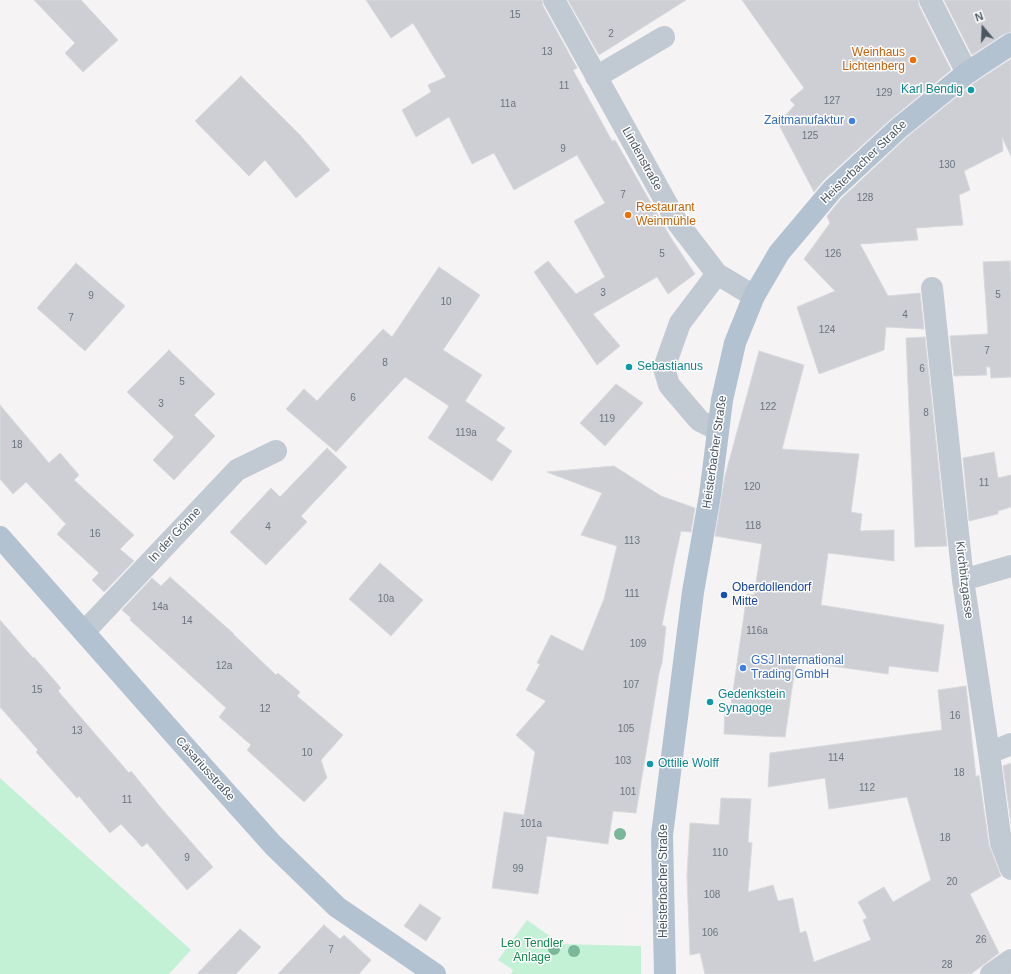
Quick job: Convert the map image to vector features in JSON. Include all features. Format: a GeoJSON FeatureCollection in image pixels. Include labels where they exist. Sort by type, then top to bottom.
{"type":"FeatureCollection","features":[{"type":"Feature","properties":{"kind":"main road","name":"Heisterbacher Straße"},"geometry":{"type":"LineString","coordinates":[[665,974],[662,835],[693,592],[710,495],[722,400],[735,343],[754,296],[779,253],[832,190],[898,128],[967,73],[1011,44]]}},
{"type":"Feature","properties":{"kind":"main road","name":"Cäsariusstraße"},"geometry":{"type":"LineString","coordinates":[[0,537],[278,850],[337,907],[435,974]]}},
{"type":"Feature","properties":{"kind":"street","name":"Lindenstraße"},"geometry":{"type":"LineString","coordinates":[[554,0],[677,222],[717,274],[754,296]]}},
{"type":"Feature","properties":{"kind":"street"},"geometry":{"type":"LineString","coordinates":[[930,0],[967,73]]}},
{"type":"Feature","properties":{"kind":"street"},"geometry":{"type":"LineString","coordinates":[[596,77],[664,37]]}},
{"type":"Feature","properties":{"kind":"street"},"geometry":{"type":"LineString","coordinates":[[717,274],[680,323],[664,368],[669,385],[698,419],[718,430]]}},
{"type":"Feature","properties":{"kind":"street","name":"Kirchbitzgasse"},"geometry":{"type":"LineString","coordinates":[[932,288],[962,580],[989,752],[1001,843],[1011,869]]}},
{"type":"Feature","properties":{"kind":"street","name":"In der Gönne"},"geometry":{"type":"LineString","coordinates":[[84,632],[237,470],[276,451]]}},
{"type":"Feature","properties":{"kind":"street"},"geometry":{"type":"LineString","coordinates":[[962,580],[1011,566]]}},
{"type":"Feature","properties":{"kind":"street"},"geometry":{"type":"LineString","coordinates":[[989,752],[1011,744]]}},
{"type":"Feature","properties":{"kind":"street"},"geometry":{"type":"LineString","coordinates":[[991,974],[1011,960]]}},
{"type":"Feature","properties":{"kind":"green space"},"geometry":{"type":"Polygon","coordinates":[[[0,778],[191,950],[169,974],[0,974],[0,778]]]}},
{"type":"Feature","properties":{"kind":"green space","name":"Leo Tendler Anlage"},"geometry":{"type":"Polygon","coordinates":[[[527,920],[561,944],[641,946],[641,974],[511,974],[513,970],[498,960],[527,920]]]}},
{"type":"Feature","properties":{"kind":"building"},"geometry":{"type":"Polygon","coordinates":[[[34,0],[81,0],[118,40],[83,72],[65,53],[75,43],[34,0]]]}},
{"type":"Feature","properties":{"kind":"building"},"geometry":{"type":"Polygon","coordinates":[[[366,0],[542,0],[543,6],[577,68],[573,70],[612,141],[615,140],[671,238],[695,274],[668,294],[657,277],[593,314],[620,346],[597,365],[534,272],[548,261],[576,294],[605,277],[574,221],[605,203],[577,155],[514,190],[494,153],[472,164],[449,117],[416,137],[402,110],[431,92],[428,85],[446,77],[413,23],[391,38],[366,0]]]}},
{"type":"Feature","properties":{"kind":"building"},"geometry":{"type":"Polygon","coordinates":[[[568,0],[686,0],[599,55],[568,0]]]}},
{"type":"Feature","properties":{"kind":"building"},"geometry":{"type":"Polygon","coordinates":[[[742,0],[918,0],[919,6],[951,70],[891,119],[823,181],[814,192],[778,123],[795,105],[790,100],[804,88],[742,0]]]}},
{"type":"Feature","properties":{"kind":"building"},"geometry":{"type":"Polygon","coordinates":[[[944,0],[1011,0],[1011,32],[1004,34],[972,55],[944,0]]]}},
{"type":"Feature","properties":{"kind":"building"},"geometry":{"type":"Polygon","coordinates":[[[1011,59],[1011,156],[1002,137],[1003,151],[964,171],[970,190],[959,195],[963,225],[916,228],[918,240],[860,244],[888,296],[920,293],[924,329],[886,327],[884,350],[819,374],[797,307],[835,291],[804,259],[830,223],[827,216],[841,199],[907,137],[974,83],[1011,59]]]}},
{"type":"Feature","properties":{"kind":"building"},"geometry":{"type":"Polygon","coordinates":[[[241,76],[300,135],[330,170],[296,198],[265,160],[249,176],[195,121],[241,76]]]}},
{"type":"Feature","properties":{"kind":"building"},"geometry":{"type":"Polygon","coordinates":[[[1010,261],[1011,377],[991,378],[990,367],[986,367],[987,375],[954,376],[950,336],[988,334],[983,262],[1010,261]]]}},
{"type":"Feature","properties":{"kind":"building"},"geometry":{"type":"Polygon","coordinates":[[[76,263],[125,306],[85,351],[37,308],[76,263]]]}},
{"type":"Feature","properties":{"kind":"building"},"geometry":{"type":"Polygon","coordinates":[[[439,267],[480,295],[443,350],[482,375],[465,401],[505,428],[496,440],[512,451],[492,481],[428,438],[449,406],[405,377],[336,452],[286,409],[304,389],[317,401],[383,329],[392,337],[439,267]]]}},
{"type":"Feature","properties":{"kind":"building"},"geometry":{"type":"Polygon","coordinates":[[[925,337],[947,546],[915,547],[906,338],[925,337]]]}},
{"type":"Feature","properties":{"kind":"building"},"geometry":{"type":"Polygon","coordinates":[[[169,350],[215,394],[194,415],[215,436],[174,480],[153,460],[174,437],[127,392],[169,350]]]}},
{"type":"Feature","properties":{"kind":"building"},"geometry":{"type":"Polygon","coordinates":[[[759,351],[804,365],[782,449],[859,454],[851,512],[862,514],[860,531],[894,530],[894,561],[828,553],[821,605],[944,625],[938,672],[889,666],[888,674],[796,661],[785,737],[724,734],[725,705],[731,705],[747,594],[754,595],[762,544],[715,536],[725,476],[759,351]]]}},
{"type":"Feature","properties":{"kind":"building"},"geometry":{"type":"Polygon","coordinates":[[[616,384],[643,403],[605,446],[580,423],[616,384]]]}},
{"type":"Feature","properties":{"kind":"building"},"geometry":{"type":"Polygon","coordinates":[[[0,405],[49,463],[60,453],[79,475],[74,480],[134,535],[120,549],[134,561],[104,592],[92,580],[99,573],[57,534],[66,524],[26,482],[13,494],[0,479],[0,405]]]}},
{"type":"Feature","properties":{"kind":"building"},"geometry":{"type":"Polygon","coordinates":[[[327,448],[347,467],[301,516],[307,522],[266,565],[230,532],[271,488],[280,497],[327,448]]]}},
{"type":"Feature","properties":{"kind":"building"},"geometry":{"type":"Polygon","coordinates":[[[994,452],[998,478],[1011,475],[1011,507],[998,511],[998,514],[969,521],[963,458],[994,452]]]}},
{"type":"Feature","properties":{"kind":"building"},"geometry":{"type":"Polygon","coordinates":[[[614,466],[661,496],[695,508],[691,532],[681,531],[662,625],[666,627],[662,663],[659,673],[636,813],[613,811],[608,844],[547,836],[538,894],[492,888],[504,812],[524,815],[535,752],[516,735],[546,701],[526,690],[540,664],[537,663],[551,635],[583,651],[604,599],[617,546],[581,535],[602,493],[547,472],[614,466]]]}},
{"type":"Feature","properties":{"kind":"building"},"geometry":{"type":"Polygon","coordinates":[[[380,563],[423,600],[391,636],[349,599],[380,563]]]}},
{"type":"Feature","properties":{"kind":"building"},"geometry":{"type":"Polygon","coordinates":[[[170,577],[234,634],[276,675],[278,673],[300,692],[297,696],[343,735],[321,760],[327,778],[304,802],[247,750],[251,745],[219,717],[226,708],[130,620],[131,618],[122,610],[152,578],[161,586],[170,577]]]}},
{"type":"Feature","properties":{"kind":"building"},"geometry":{"type":"Polygon","coordinates":[[[0,620],[61,688],[58,691],[129,773],[131,771],[213,867],[187,890],[147,843],[142,847],[121,824],[110,833],[79,796],[77,798],[36,752],[38,750],[0,707],[0,620]]]}},
{"type":"Feature","properties":{"kind":"building"},"geometry":{"type":"Polygon","coordinates":[[[966,686],[976,777],[979,775],[989,845],[1001,876],[970,894],[999,953],[971,974],[705,974],[700,953],[690,955],[687,875],[690,823],[719,825],[721,798],[751,799],[748,842],[752,843],[748,892],[773,885],[778,901],[793,898],[800,933],[806,931],[814,962],[871,940],[863,920],[867,918],[858,902],[884,887],[893,902],[931,880],[907,797],[829,809],[825,778],[768,787],[770,753],[942,730],[938,690],[966,686]]]}},
{"type":"Feature","properties":{"kind":"building"},"geometry":{"type":"Polygon","coordinates":[[[1011,763],[1011,823],[1003,766],[1011,763]]]}},
{"type":"Feature","properties":{"kind":"building"},"geometry":{"type":"Polygon","coordinates":[[[420,904],[441,918],[426,941],[404,926],[420,904]]]}},
{"type":"Feature","properties":{"kind":"building"},"geometry":{"type":"Polygon","coordinates":[[[324,925],[340,939],[344,935],[371,960],[359,974],[278,974],[324,925]]]}},
{"type":"Feature","properties":{"kind":"building"},"geometry":{"type":"Polygon","coordinates":[[[240,929],[261,947],[236,974],[197,974],[240,929]]]}},
{"type":"Feature","properties":{"kind":"place","name":"Weinhaus Lichtenberg"},"geometry":{"type":"Point","coordinates":[913,60]}},
{"type":"Feature","properties":{"kind":"place","name":"Karl Bendig"},"geometry":{"type":"Point","coordinates":[971,90]}},
{"type":"Feature","properties":{"kind":"place","name":"Zaitmanufaktur"},"geometry":{"type":"Point","coordinates":[852,121]}},
{"type":"Feature","properties":{"kind":"place","name":"Restaurant Weinmühle"},"geometry":{"type":"Point","coordinates":[628,215]}},
{"type":"Feature","properties":{"kind":"place","name":"Sebastianus"},"geometry":{"type":"Point","coordinates":[629,367]}},
{"type":"Feature","properties":{"kind":"place","name":"Oberdollendorf Mitte"},"geometry":{"type":"Point","coordinates":[724,595]}},
{"type":"Feature","properties":{"kind":"place","name":"GSJ International Trading GmbH"},"geometry":{"type":"Point","coordinates":[743,668]}},
{"type":"Feature","properties":{"kind":"place","name":"Gedenkstein Synagoge"},"geometry":{"type":"Point","coordinates":[710,702]}},
{"type":"Feature","properties":{"kind":"place","name":"Ottilie Wolff"},"geometry":{"type":"Point","coordinates":[650,764]}}]}
